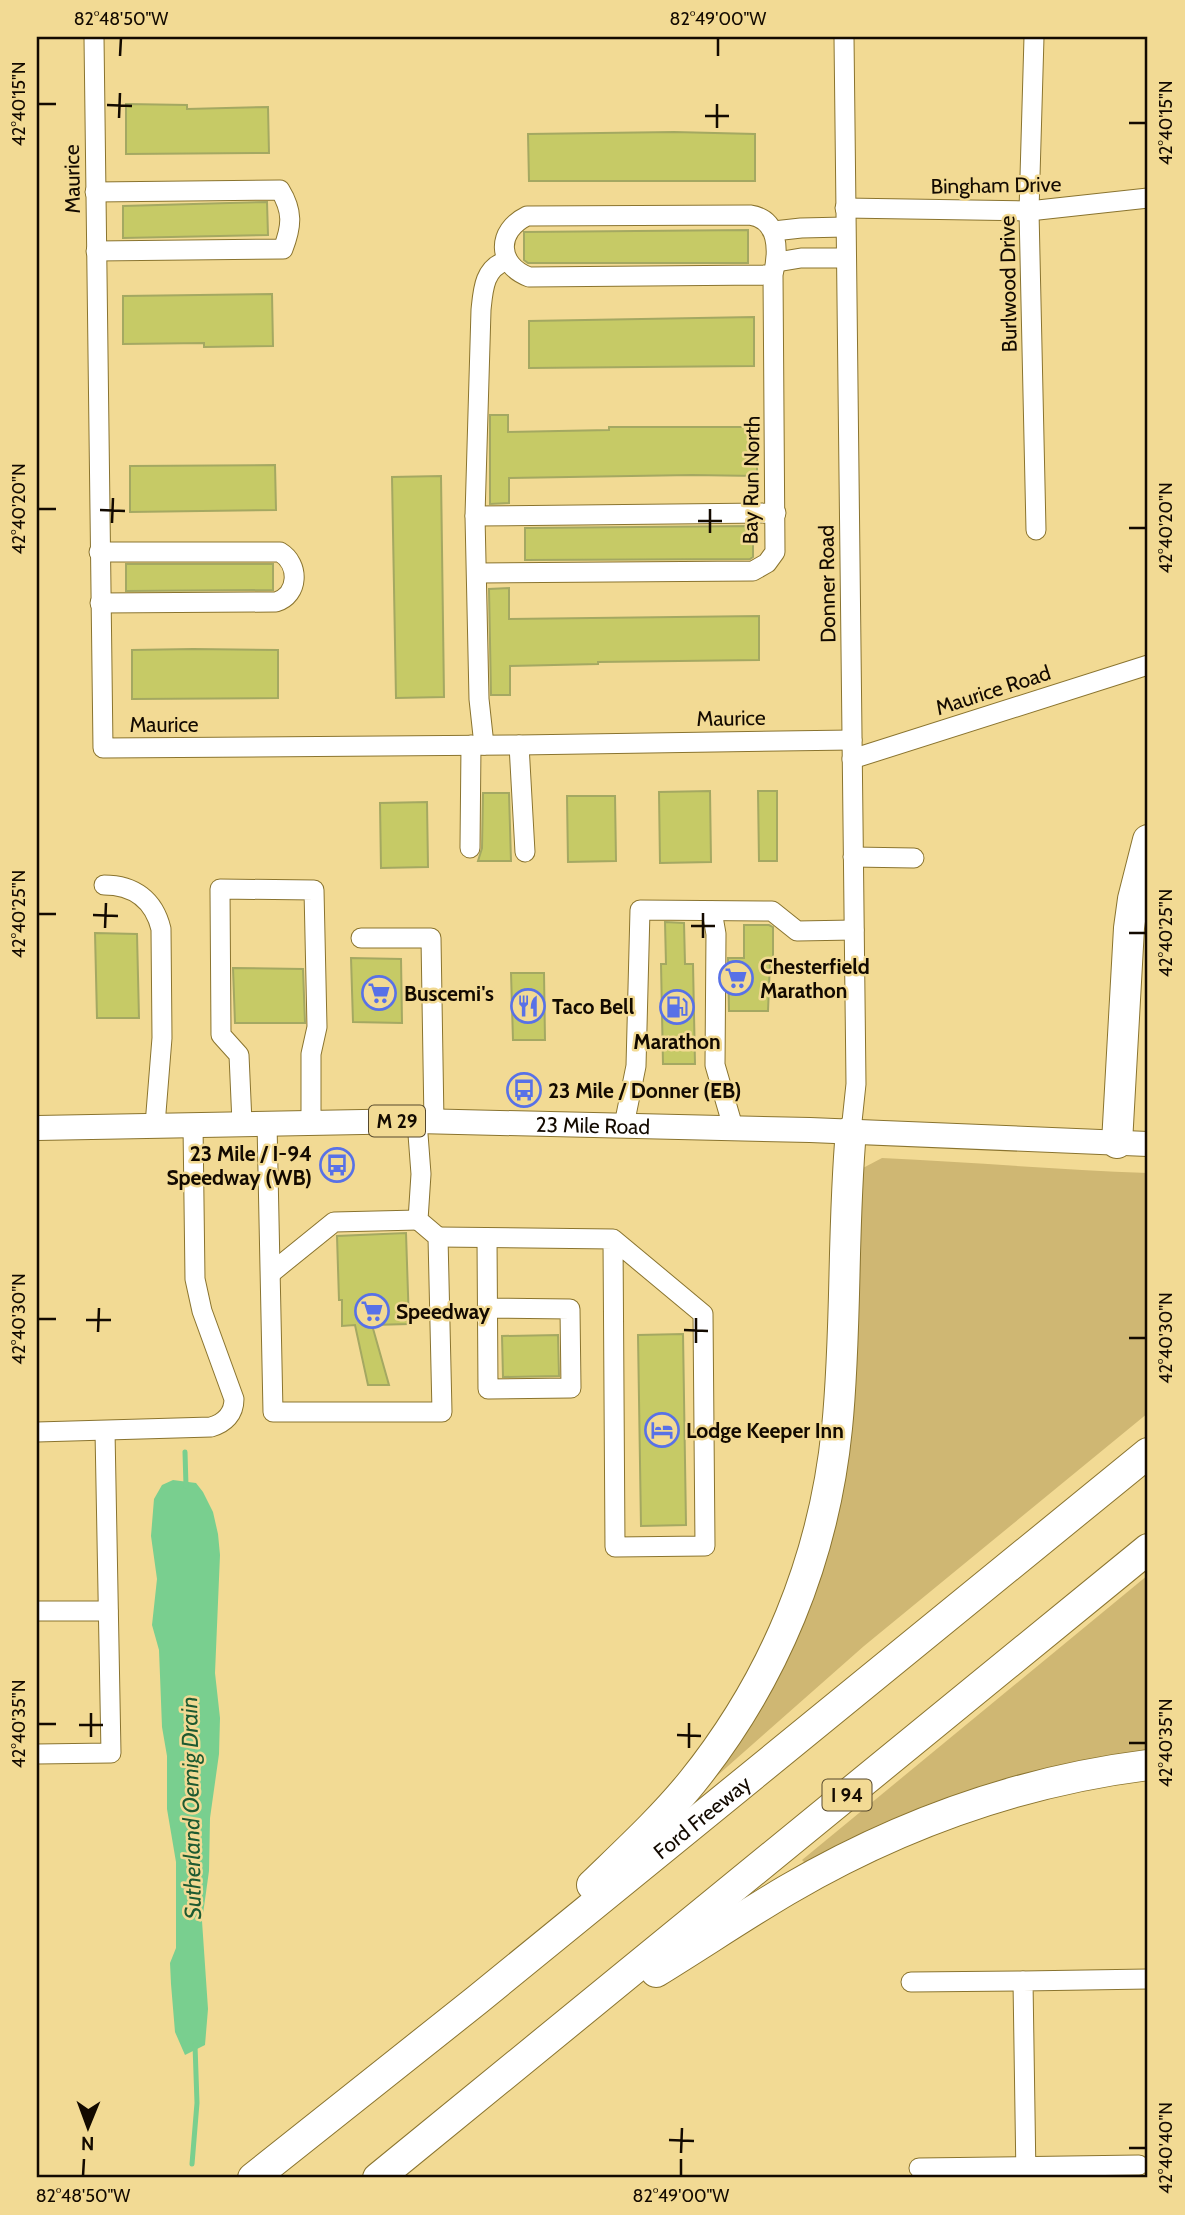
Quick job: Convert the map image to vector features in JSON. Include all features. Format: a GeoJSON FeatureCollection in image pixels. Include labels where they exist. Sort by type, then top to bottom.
{"type":"FeatureCollection","features":[{"type":"Feature","properties":{"kind":"highway"},"geometry":{"type":"LineString","coordinates":[[1117,1143],[1129,928],[1133,899],[1148,840]]}},
{"type":"Feature","properties":{"kind":"highway"},"geometry":{"type":"LineString","coordinates":[[477,2000],[691,1783],[745,1708],[783,1635],[813,1556],[833,1465],[840,1384],[847,1174],[852,1131]]}},
{"type":"Feature","properties":{"kind":"highway","name":"Ford Freeway"},"geometry":{"type":"LineString","coordinates":[[253,2178],[477,2000],[1148,1453]]}},
{"type":"Feature","properties":{"kind":"highway","name":"I 94"},"geometry":{"type":"LineString","coordinates":[[378,2178],[1148,1549]]}},
{"type":"Feature","properties":{"kind":"highway"},"geometry":{"type":"LineString","coordinates":[[546,2041],[788,1889],[884,1840],[931,1819],[1027,1789],[1076,1776],[1148,1765]]}},
{"type":"Feature","properties":{"kind":"main road","name":"23 Mile Road"},"geometry":{"type":"LineString","coordinates":[[37,1128],[426,1121],[733,1127],[1148,1144]]}},
{"type":"Feature","properties":{"kind":"street","name":"Maurice"},"geometry":{"type":"LineString","coordinates":[[94,37],[103,748],[519,745],[852,749]]}},
{"type":"Feature","properties":{"kind":"street","name":"Donner Road"},"geometry":{"type":"LineString","coordinates":[[845,37],[856,1084],[852,1131]]}},
{"type":"Feature","properties":{"kind":"street","name":"Burlwood Drive"},"geometry":{"type":"LineString","coordinates":[[1034,37],[1029,211],[1036,530]]}},
{"type":"Feature","properties":{"kind":"street"},"geometry":{"type":"LineString","coordinates":[[95,192],[280,190],[288,202],[291,218],[290,232],[283,249],[96,251]]}},
{"type":"Feature","properties":{"kind":"street","name":"Bingham Drive"},"geometry":{"type":"LineString","coordinates":[[845,208],[1029,211],[1148,198]]}},
{"type":"Feature","properties":{"kind":"street"},"geometry":{"type":"LineString","coordinates":[[845,228],[801,228],[774,232],[768,222],[750,215],[527,216],[512,226],[505,248],[506,261],[511,268],[529,277],[775,268],[801,258],[846,258]]}},
{"type":"Feature","properties":{"kind":"street","name":"Bay Run North"},"geometry":{"type":"LineString","coordinates":[[478,573],[753,570],[767,564],[775,552],[776,513],[774,232]]}},
{"type":"Feature","properties":{"kind":"street"},"geometry":{"type":"LineString","coordinates":[[470,848],[479,699],[475,516],[481,310],[484,284],[492,270],[506,261]]}},
{"type":"Feature","properties":{"kind":"street"},"geometry":{"type":"LineString","coordinates":[[475,516],[776,513]]}},
{"type":"Feature","properties":{"kind":"street"},"geometry":{"type":"LineString","coordinates":[[99,552],[280,552],[292,563],[295,571],[286,599],[276,602],[100,603]]}},
{"type":"Feature","properties":{"kind":"street","name":"Maurice Road"},"geometry":{"type":"LineString","coordinates":[[852,749],[1148,665]]}},
{"type":"Feature","properties":{"kind":"street"},"geometry":{"type":"LineString","coordinates":[[519,745],[525,852]]}},
{"type":"Feature","properties":{"kind":"street"},"geometry":{"type":"LineString","coordinates":[[853,857],[914,858]]}},
{"type":"Feature","properties":{"kind":"street"},"geometry":{"type":"LineString","coordinates":[[104,885],[118,885],[135,890],[148,901],[158,915],[161,929],[162,1038],[155,1125]]}},
{"type":"Feature","properties":{"kind":"street"},"geometry":{"type":"LineString","coordinates":[[311,1123],[311,1054],[317,1027],[314,890],[220,889],[221,1035],[239,1055],[255,1123],[271,1273],[273,1412],[442,1412],[438,1237]]}},
{"type":"Feature","properties":{"kind":"street"},"geometry":{"type":"LineString","coordinates":[[624,1125],[636,1066],[640,910],[772,911],[797,930],[854,930]]}},
{"type":"Feature","properties":{"kind":"street"},"geometry":{"type":"LineString","coordinates":[[712,911],[716,934],[715,1065],[733,1127]]}},
{"type":"Feature","properties":{"kind":"street"},"geometry":{"type":"LineString","coordinates":[[361,938],[431,938],[426,1121],[418,1220]]}},
{"type":"Feature","properties":{"kind":"street"},"geometry":{"type":"LineString","coordinates":[[37,1432],[211,1427],[221,1424],[234,1408],[234,1399],[202,1311],[195,1279],[193,1125]]}},
{"type":"Feature","properties":{"kind":"street"},"geometry":{"type":"LineString","coordinates":[[271,1273],[334,1222],[418,1220],[438,1237],[613,1239],[703,1314],[705,1546],[615,1547],[613,1239]]}},
{"type":"Feature","properties":{"kind":"street"},"geometry":{"type":"LineString","coordinates":[[487,1238],[488,1389],[570,1388],[570,1309],[488,1308]]}},
{"type":"Feature","properties":{"kind":"street"},"geometry":{"type":"LineString","coordinates":[[37,1754],[111,1754],[105,1431]]}},
{"type":"Feature","properties":{"kind":"street"},"geometry":{"type":"LineString","coordinates":[[37,1611],[108,1611]]}},
{"type":"Feature","properties":{"kind":"street"},"geometry":{"type":"LineString","coordinates":[[911,1982],[1148,1979]]}},
{"type":"Feature","properties":{"kind":"street"},"geometry":{"type":"LineString","coordinates":[[1023,1981],[1026,2172]]}},
{"type":"Feature","properties":{"kind":"street"},"geometry":{"type":"LineString","coordinates":[[919,2168],[1026,2172],[1139,2165]]}},
{"type":"Feature","properties":{"kind":"shaded area"},"geometry":{"type":"Polygon","coordinates":[[[882,1158],[1148,1173],[1148,1413],[864,1646],[710,1782],[811,1599],[863,1168],[882,1158]]]}},
{"type":"Feature","properties":{"kind":"shaded area"},"geometry":{"type":"Polygon","coordinates":[[[1148,1575],[1148,1753],[806,1864],[802,1860],[1148,1575]]]}},
{"type":"Feature","properties":{"kind":"water"},"geometry":{"type":"Polygon","coordinates":[[[173,1480],[196,1483],[203,1492],[213,1512],[220,1555],[215,1673],[220,1718],[219,1754],[210,1818],[209,1871],[202,1921],[208,2009],[205,2045],[185,2055],[175,2032],[171,1984],[170,1963],[176,1948],[176,1862],[167,1809],[167,1756],[162,1727],[159,1650],[152,1625],[157,1579],[151,1536],[154,1499],[162,1485],[173,1480]]]}},
{"type":"Feature","properties":{"kind":"building"},"geometry":{"type":"Polygon","coordinates":[[[126,104],[187,105],[187,109],[268,107],[269,153],[126,154],[126,104]]]}},
{"type":"Feature","properties":{"kind":"building"},"geometry":{"type":"Polygon","coordinates":[[[528,134],[755,134],[755,181],[529,181],[528,134]]]}},
{"type":"Feature","properties":{"kind":"building"},"geometry":{"type":"Polygon","coordinates":[[[267,202],[268,235],[123,238],[123,206],[267,202]]]}},
{"type":"Feature","properties":{"kind":"building"},"geometry":{"type":"Polygon","coordinates":[[[748,230],[748,263],[528,263],[524,260],[524,232],[748,230]]]}},
{"type":"Feature","properties":{"kind":"building"},"geometry":{"type":"Polygon","coordinates":[[[272,294],[273,346],[123,344],[123,296],[272,294]]]}},
{"type":"Feature","properties":{"kind":"building"},"geometry":{"type":"Polygon","coordinates":[[[754,317],[754,366],[529,368],[529,321],[754,317]]]}},
{"type":"Feature","properties":{"kind":"building"},"geometry":{"type":"Polygon","coordinates":[[[490,415],[508,415],[508,432],[609,430],[609,427],[757,427],[757,476],[509,478],[509,503],[490,504],[490,415]]]}},
{"type":"Feature","properties":{"kind":"building"},"geometry":{"type":"Polygon","coordinates":[[[275,465],[276,510],[130,512],[130,466],[275,465]]]}},
{"type":"Feature","properties":{"kind":"building"},"geometry":{"type":"Polygon","coordinates":[[[441,476],[444,697],[396,698],[392,477],[441,476]]]}},
{"type":"Feature","properties":{"kind":"building"},"geometry":{"type":"Polygon","coordinates":[[[753,526],[753,557],[750,559],[525,560],[525,528],[753,526]]]}},
{"type":"Feature","properties":{"kind":"building"},"geometry":{"type":"Polygon","coordinates":[[[126,564],[273,564],[273,590],[126,591],[126,564]]]}},
{"type":"Feature","properties":{"kind":"building"},"geometry":{"type":"Polygon","coordinates":[[[509,588],[509,619],[759,616],[759,660],[510,666],[510,695],[491,695],[489,589],[509,588]]]}},
{"type":"Feature","properties":{"kind":"building"},"geometry":{"type":"Polygon","coordinates":[[[132,650],[278,650],[278,698],[132,699],[132,650]]]}},
{"type":"Feature","properties":{"kind":"building"},"geometry":{"type":"Polygon","coordinates":[[[710,791],[711,862],[660,863],[659,792],[710,791]]]}},
{"type":"Feature","properties":{"kind":"building"},"geometry":{"type":"Polygon","coordinates":[[[758,791],[777,791],[777,861],[759,861],[758,791]]]}},
{"type":"Feature","properties":{"kind":"building"},"geometry":{"type":"Polygon","coordinates":[[[483,793],[509,793],[511,861],[478,861],[482,848],[483,793]]]}},
{"type":"Feature","properties":{"kind":"building"},"geometry":{"type":"Polygon","coordinates":[[[567,796],[615,796],[616,861],[568,862],[567,796]]]}},
{"type":"Feature","properties":{"kind":"building"},"geometry":{"type":"Polygon","coordinates":[[[427,802],[428,867],[381,868],[380,803],[427,802]]]}},
{"type":"Feature","properties":{"kind":"building"},"geometry":{"type":"Polygon","coordinates":[[[665,922],[684,923],[685,964],[693,964],[695,1064],[663,1064],[661,964],[666,964],[665,922]]]}},
{"type":"Feature","properties":{"kind":"building"},"geometry":{"type":"Polygon","coordinates":[[[744,925],[773,927],[768,1011],[729,1011],[728,958],[744,958],[744,925]]]}},
{"type":"Feature","properties":{"kind":"building"},"geometry":{"type":"Polygon","coordinates":[[[95,933],[137,934],[139,1018],[97,1018],[95,933]]]}},
{"type":"Feature","properties":{"kind":"building"},"geometry":{"type":"Polygon","coordinates":[[[351,958],[401,959],[402,1023],[353,1022],[351,958]]]}},
{"type":"Feature","properties":{"kind":"building"},"geometry":{"type":"Polygon","coordinates":[[[233,968],[303,969],[305,1023],[235,1023],[233,968]]]}},
{"type":"Feature","properties":{"kind":"building","name":"Taco Bell"},"geometry":{"type":"Polygon","coordinates":[[[511,973],[544,973],[545,1040],[513,1040],[511,973]]]}},
{"type":"Feature","properties":{"kind":"building"},"geometry":{"type":"Polygon","coordinates":[[[406,1233],[409,1324],[372,1325],[389,1385],[368,1385],[355,1325],[342,1326],[337,1236],[406,1233]]]}},
{"type":"Feature","properties":{"kind":"building","name":"Lodge Keeper Inn"},"geometry":{"type":"Polygon","coordinates":[[[683,1334],[686,1525],[641,1526],[638,1335],[683,1334]]]}},
{"type":"Feature","properties":{"kind":"building"},"geometry":{"type":"Polygon","coordinates":[[[558,1335],[559,1376],[503,1377],[502,1336],[558,1335]]]}},
{"type":"Feature","properties":{"kind":"waterway","name":"Sutherland Oemig Drain"},"geometry":{"type":"LineString","coordinates":[[185,1452],[186,1486]]}},
{"type":"Feature","properties":{"kind":"waterway","name":"Sutherland Oemig Drain"},"geometry":{"type":"LineString","coordinates":[[192,2164],[197,2103],[195,2045]]}},
{"type":"Feature","properties":{"kind":"place","name":"Chesterfield Marathon"},"geometry":{"type":"Point","coordinates":[736,978]}},
{"type":"Feature","properties":{"kind":"place","name":"Buscemi's"},"geometry":{"type":"Point","coordinates":[379,993]}},
{"type":"Feature","properties":{"kind":"place","name":"Taco Bell"},"geometry":{"type":"Point","coordinates":[528,1006]}},
{"type":"Feature","properties":{"kind":"place","name":"Marathon"},"geometry":{"type":"Point","coordinates":[677,1007]}},
{"type":"Feature","properties":{"kind":"place","name":"23 Mile / Donner (EB)"},"geometry":{"type":"Point","coordinates":[524,1090]}},
{"type":"Feature","properties":{"kind":"place","name":"23 Mile / I-94 Speedway (WB)"},"geometry":{"type":"Point","coordinates":[337,1165]}},
{"type":"Feature","properties":{"kind":"place","name":"Speedway"},"geometry":{"type":"Point","coordinates":[372,1311]}},
{"type":"Feature","properties":{"kind":"place","name":"Lodge Keeper Inn"},"geometry":{"type":"Point","coordinates":[662,1430]}}]}
